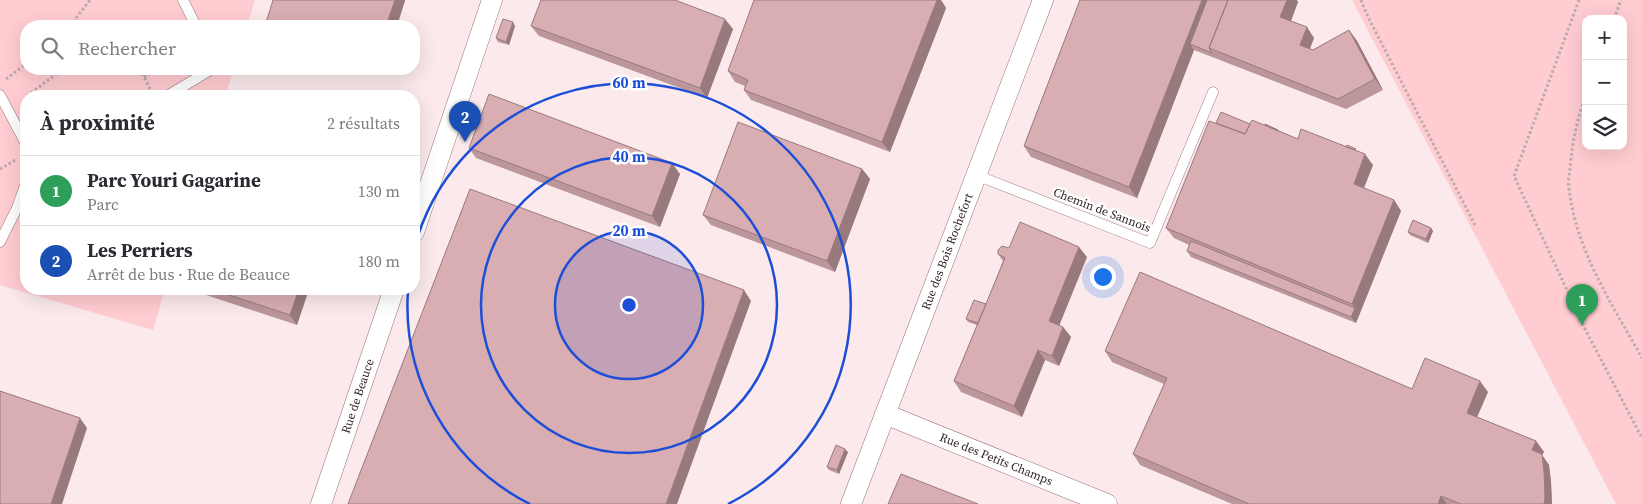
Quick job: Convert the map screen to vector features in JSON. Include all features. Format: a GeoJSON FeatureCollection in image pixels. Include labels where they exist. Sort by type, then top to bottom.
{"type":"FeatureCollection","features":[{"type":"Feature","properties":{"kind":"street"},"geometry":{"type":"LineString","coordinates":[[420,214],[492,0]]}},
{"type":"Feature","properties":{"kind":"street","name":"Rue des Bois Rochefort"},"geometry":{"type":"LineString","coordinates":[[851,504],[1043,0]]}},
{"type":"Feature","properties":{"kind":"street","name":"Rue de Beauce"},"geometry":{"type":"LineString","coordinates":[[321,504],[392,295]]}},
{"type":"Feature","properties":{"kind":"street","name":"Rue des Petits Champs"},"geometry":{"type":"LineString","coordinates":[[885,414],[1107,504]]}},
{"type":"Feature","properties":{"kind":"lane"},"geometry":{"type":"LineString","coordinates":[[183,0],[193,20]]}},
{"type":"Feature","properties":{"kind":"lane"},"geometry":{"type":"LineString","coordinates":[[177,90],[202,75]]}},
{"type":"Feature","properties":{"kind":"lane","name":"Chemin de Sannois"},"geometry":{"type":"LineString","coordinates":[[976,175],[1150,243],[1213,92]]}},
{"type":"Feature","properties":{"kind":"lane"},"geometry":{"type":"LineString","coordinates":[[0,94],[20,132]]}},
{"type":"Feature","properties":{"kind":"lane"},"geometry":{"type":"LineString","coordinates":[[0,242],[20,200]]}},
{"type":"Feature","properties":{"kind":"path"},"geometry":{"type":"LineString","coordinates":[[75,20],[90,0]]}},
{"type":"Feature","properties":{"kind":"path"},"geometry":{"type":"LineString","coordinates":[[1361,0],[1475,225]]}},
{"type":"Feature","properties":{"kind":"path"},"geometry":{"type":"LineString","coordinates":[[1579,0],[1514,176],[1585,329],[1642,438]]}},
{"type":"Feature","properties":{"kind":"path"},"geometry":{"type":"LineString","coordinates":[[1615,15],[1621,0]]}},
{"type":"Feature","properties":{"kind":"path"},"geometry":{"type":"LineString","coordinates":[[0,84],[20,69]]}},
{"type":"Feature","properties":{"kind":"path"},"geometry":{"type":"LineString","coordinates":[[35,90],[55,75]]}},
{"type":"Feature","properties":{"kind":"path"},"geometry":{"type":"LineString","coordinates":[[143,75],[150,90]]}},
{"type":"Feature","properties":{"kind":"path"},"geometry":{"type":"LineString","coordinates":[[144,78],[149,75]]}},
{"type":"Feature","properties":{"kind":"path"},"geometry":{"type":"LineString","coordinates":[[1582,105],[1577,118],[1568,187],[1578,230],[1592,268],[1642,358]]}},
{"type":"Feature","properties":{"kind":"path"},"geometry":{"type":"LineString","coordinates":[[0,169],[20,158]]}},
{"type":"Feature","properties":{"kind":"shaded area"},"geometry":{"type":"Polygon","coordinates":[[[0,0],[255,0],[249,20],[20,20],[20,75],[232,75],[227,90],[20,90],[20,291],[0,285],[0,0]]]}},
{"type":"Feature","properties":{"kind":"shaded area"},"geometry":{"type":"Polygon","coordinates":[[[1352,0],[1642,0],[1642,504],[1616,504],[1352,0]]]}},
{"type":"Feature","properties":{"kind":"shaded area"},"geometry":{"type":"Polygon","coordinates":[[[34,295],[163,295],[153,330],[34,295]]]}},
{"type":"Feature","properties":{"kind":"building"},"geometry":{"type":"Polygon","coordinates":[[[273,0],[395,0],[388,20],[267,20],[273,0]]]}},
{"type":"Feature","properties":{"kind":"building"},"geometry":{"type":"Polygon","coordinates":[[[541,0],[675,0],[725,19],[700,88],[531,26],[541,0]]]}},
{"type":"Feature","properties":{"kind":"building"},"geometry":{"type":"Polygon","coordinates":[[[754,0],[937,0],[882,142],[744,90],[748,80],[728,71],[754,0]]]}},
{"type":"Feature","properties":{"kind":"building"},"geometry":{"type":"Polygon","coordinates":[[[1080,0],[1202,0],[1129,187],[1024,146],[1080,0]]]}},
{"type":"Feature","properties":{"kind":"building"},"geometry":{"type":"Polygon","coordinates":[[[1207,0],[1228,0],[1209,48],[1212,53],[1190,44],[1207,0]]]}},
{"type":"Feature","properties":{"kind":"building"},"geometry":{"type":"Polygon","coordinates":[[[1228,0],[1287,0],[1280,17],[1307,27],[1300,45],[1313,50],[1349,30],[1375,79],[1338,99],[1209,48],[1228,0]]]}},
{"type":"Feature","properties":{"kind":"building"},"geometry":{"type":"Polygon","coordinates":[[[503,19],[513,22],[506,42],[496,38],[503,19]]]}},
{"type":"Feature","properties":{"kind":"building"},"geometry":{"type":"Polygon","coordinates":[[[489,94],[672,163],[652,216],[469,148],[489,94]]]}},
{"type":"Feature","properties":{"kind":"building"},"geometry":{"type":"Polygon","coordinates":[[[1221,112],[1250,124],[1245,134],[1216,123],[1221,112]]]}},
{"type":"Feature","properties":{"kind":"building"},"geometry":{"type":"Polygon","coordinates":[[[1252,120],[1298,139],[1301,129],[1365,154],[1354,184],[1394,200],[1352,304],[1166,228],[1209,121],[1245,134],[1252,120]]]}},
{"type":"Feature","properties":{"kind":"building"},"geometry":{"type":"Polygon","coordinates":[[[738,122],[862,169],[827,261],[703,215],[738,122]]]}},
{"type":"Feature","properties":{"kind":"building"},"geometry":{"type":"Polygon","coordinates":[[[1347,145],[1356,149],[1346,147],[1347,145]]]}},
{"type":"Feature","properties":{"kind":"building"},"geometry":{"type":"Polygon","coordinates":[[[470,189],[744,290],[666,504],[348,504],[470,189]]]}},
{"type":"Feature","properties":{"kind":"building"},"geometry":{"type":"Polygon","coordinates":[[[1413,220],[1431,228],[1426,239],[1408,232],[1413,220]]]}},
{"type":"Feature","properties":{"kind":"building"},"geometry":{"type":"Polygon","coordinates":[[[1020,222],[1079,247],[1049,321],[1063,327],[1052,356],[1038,350],[1014,406],[954,381],[1005,258],[998,254],[998,250],[1002,246],[1009,248],[1020,222]]]}},
{"type":"Feature","properties":{"kind":"building"},"geometry":{"type":"Polygon","coordinates":[[[1191,241],[1355,308],[1351,317],[1187,251],[1191,241]]]}},
{"type":"Feature","properties":{"kind":"building"},"geometry":{"type":"Polygon","coordinates":[[[1140,272],[1412,389],[1425,358],[1480,381],[1467,413],[1536,441],[1532,450],[1542,454],[1544,504],[1461,504],[1441,496],[1438,504],[1249,504],[1133,454],[1167,378],[1105,351],[1140,272]]]}},
{"type":"Feature","properties":{"kind":"building"},"geometry":{"type":"Polygon","coordinates":[[[229,295],[297,295],[290,315],[229,295]]]}},
{"type":"Feature","properties":{"kind":"building"},"geometry":{"type":"Polygon","coordinates":[[[974,300],[986,304],[978,323],[966,319],[974,300]]]}},
{"type":"Feature","properties":{"kind":"building"},"geometry":{"type":"Polygon","coordinates":[[[0,391],[80,418],[51,504],[0,504],[0,391]]]}},
{"type":"Feature","properties":{"kind":"building"},"geometry":{"type":"Polygon","coordinates":[[[836,445],[845,449],[837,470],[827,467],[836,445]]]}},
{"type":"Feature","properties":{"kind":"building"},"geometry":{"type":"Polygon","coordinates":[[[901,474],[978,504],[888,504],[901,474]]]}},
{"type":"Feature","properties":{"kind":"place","name":"Les Perriers"},"geometry":{"type":"Point","coordinates":[465,142]}},
{"type":"Feature","properties":{"kind":"place","name":"Parc Youri Gagarine"},"geometry":{"type":"Point","coordinates":[1582,325]}}]}
